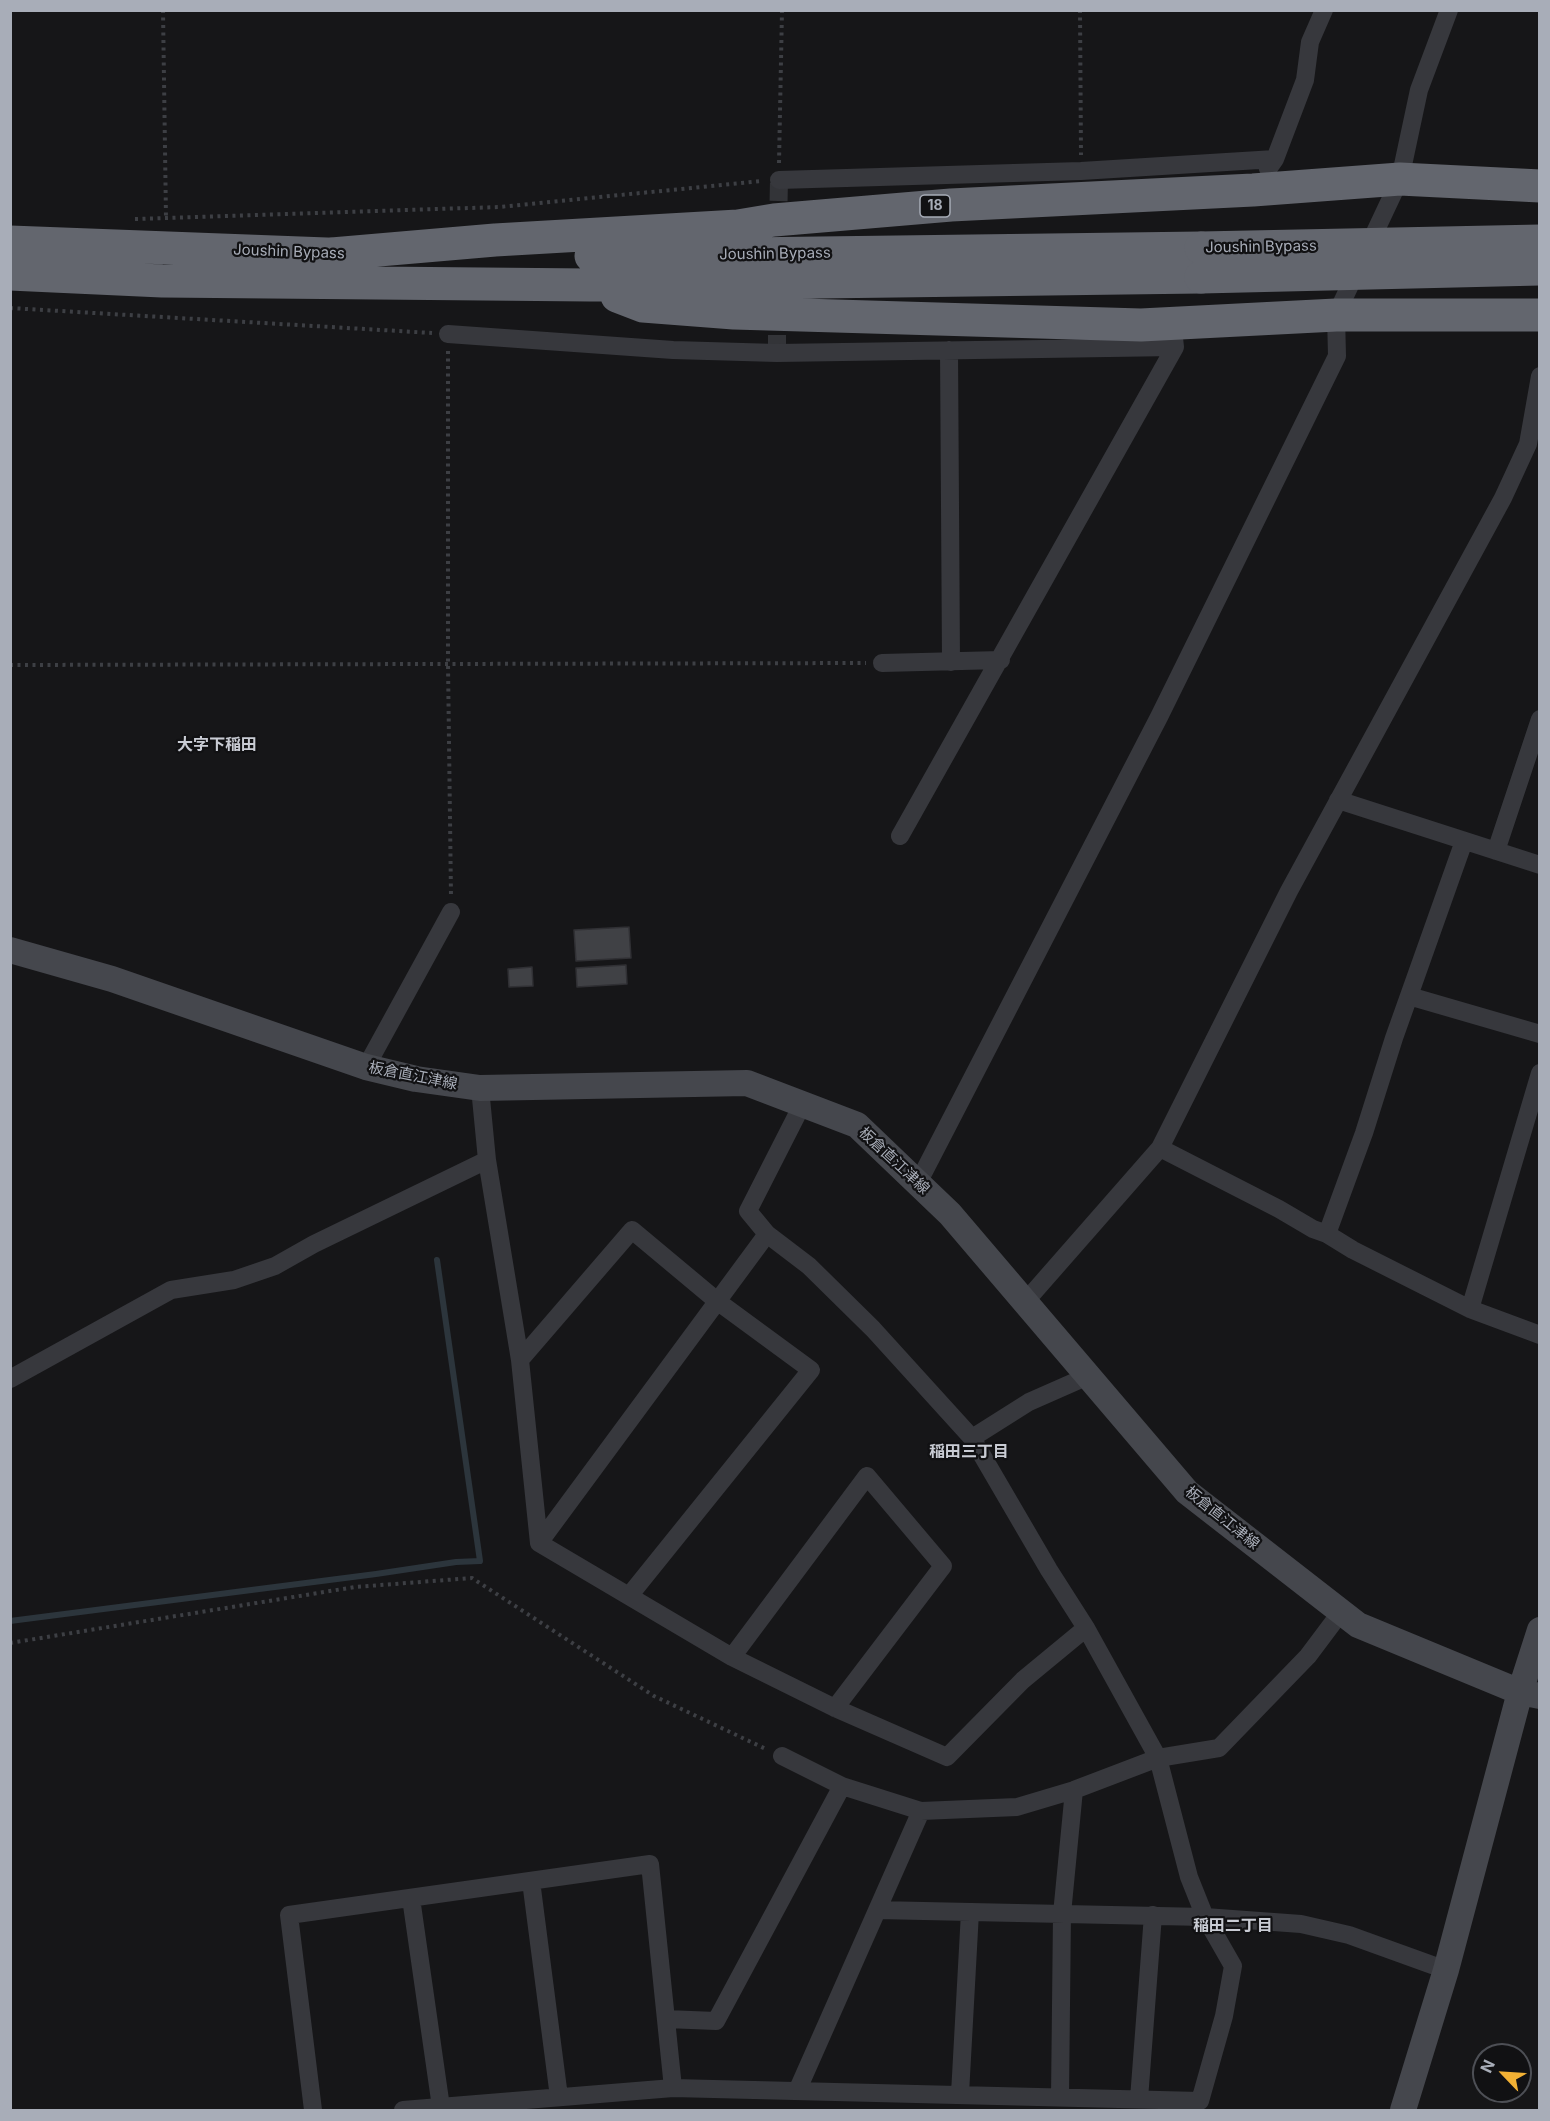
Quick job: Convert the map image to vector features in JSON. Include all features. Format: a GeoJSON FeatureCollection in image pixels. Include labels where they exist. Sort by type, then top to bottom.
{"type":"FeatureCollection","features":[{"type":"Feature","properties":{"kind":"highway","name":"18"},"geometry":{"type":"LineString","coordinates":[[332,254],[495,240],[738,226],[774,220],[951,204],[1253,190],[1400,179],[1539,186]]}},
{"type":"Feature","properties":{"kind":"highway","name":"Joushin Bypass"},"geometry":{"type":"LineString","coordinates":[[10,274],[162,281],[590,285],[1201,263],[1539,241]]}},
{"type":"Feature","properties":{"kind":"highway","name":"Joushin Bypass"},"geometry":{"type":"LineString","coordinates":[[10,242],[452,257],[1201,263],[1539,269]]}},
{"type":"Feature","properties":{"kind":"highway"},"geometry":{"type":"LineString","coordinates":[[590,285],[643,306],[734,313],[1141,325],[1174,336],[1336,315],[1539,315]]}},
{"type":"Feature","properties":{"kind":"main road","name":"板倉直江津線"},"geometry":{"type":"LineString","coordinates":[[10,950],[112,979],[366,1067],[416,1079],[480,1088],[747,1083],[857,1125],[950,1214],[1187,1492],[1358,1625],[1530,1694]]}},
{"type":"Feature","properties":{"kind":"main road"},"geometry":{"type":"LineString","coordinates":[[1403,2110],[1530,1694],[1539,1630]]}},
{"type":"Feature","properties":{"kind":"street"},"geometry":{"type":"LineString","coordinates":[[1253,190],[1275,159],[1305,80],[1310,42],[1324,10]]}},
{"type":"Feature","properties":{"kind":"street"},"geometry":{"type":"LineString","coordinates":[[918,1183],[1159,717],[1337,356],[1336,315],[1400,179],[1419,90],[1449,10]]}},
{"type":"Feature","properties":{"kind":"street"},"geometry":{"type":"LineString","coordinates":[[779,180],[1081,171],[1275,159]]}},
{"type":"Feature","properties":{"kind":"street"},"geometry":{"type":"LineString","coordinates":[[448,334],[673,350],[777,353],[949,350],[1174,336]]}},
{"type":"Feature","properties":{"kind":"street"},"geometry":{"type":"LineString","coordinates":[[900,836],[1000,660],[1174,336]]}},
{"type":"Feature","properties":{"kind":"street"},"geometry":{"type":"LineString","coordinates":[[949,350],[951,662]]}},
{"type":"Feature","properties":{"kind":"street"},"geometry":{"type":"LineString","coordinates":[[1025,1302],[1160,1148],[1289,891],[1534,444],[1539,376]]}},
{"type":"Feature","properties":{"kind":"street"},"geometry":{"type":"LineString","coordinates":[[882,663],[1000,660]]}},
{"type":"Feature","properties":{"kind":"street"},"geometry":{"type":"LineString","coordinates":[[1496,851],[1539,719]]}},
{"type":"Feature","properties":{"kind":"street"},"geometry":{"type":"LineString","coordinates":[[1338,800],[1539,865]]}},
{"type":"Feature","properties":{"kind":"street"},"geometry":{"type":"LineString","coordinates":[[1327,1234],[1464,841]]}},
{"type":"Feature","properties":{"kind":"street"},"geometry":{"type":"LineString","coordinates":[[366,1067],[451,912]]}},
{"type":"Feature","properties":{"kind":"street"},"geometry":{"type":"LineString","coordinates":[[1409,996],[1539,1034]]}},
{"type":"Feature","properties":{"kind":"street"},"geometry":{"type":"LineString","coordinates":[[1470,1309],[1539,1073]]}},
{"type":"Feature","properties":{"kind":"street"},"geometry":{"type":"LineString","coordinates":[[480,1088],[487,1160],[519,1360],[539,1543]]}},
{"type":"Feature","properties":{"kind":"street"},"geometry":{"type":"LineString","coordinates":[[403,2110],[672,2088],[798,2089],[1200,2101],[1224,2016],[1233,1966],[1205,1917],[1189,1877],[1158,1758],[1086,1628],[1049,1570],[972,1438],[916,1375],[841,1298],[809,1266],[767,1234],[748,1211],[803,1103]]}},
{"type":"Feature","properties":{"kind":"street"},"geometry":{"type":"LineString","coordinates":[[1160,1148],[1470,1309],[1539,1335]]}},
{"type":"Feature","properties":{"kind":"street"},"geometry":{"type":"LineString","coordinates":[[10,1379],[171,1290],[234,1280],[275,1266],[314,1244],[487,1160]]}},
{"type":"Feature","properties":{"kind":"street"},"geometry":{"type":"LineString","coordinates":[[519,1360],[632,1230],[717,1301],[811,1370],[629,1596]]}},
{"type":"Feature","properties":{"kind":"street"},"geometry":{"type":"LineString","coordinates":[[539,1543],[767,1234]]}},
{"type":"Feature","properties":{"kind":"street"},"geometry":{"type":"LineString","coordinates":[[972,1438],[1029,1402],[1088,1376]]}},
{"type":"Feature","properties":{"kind":"street"},"geometry":{"type":"LineString","coordinates":[[732,1657],[867,1476],[943,1566],[836,1708]]}},
{"type":"Feature","properties":{"kind":"street"},"geometry":{"type":"LineString","coordinates":[[539,1543],[732,1657],[836,1708],[947,1757],[1023,1680],[1086,1628]]}},
{"type":"Feature","properties":{"kind":"street"},"geometry":{"type":"LineString","coordinates":[[782,1756],[842,1786],[921,1811],[1017,1807],[1074,1790],[1158,1758],[1219,1748],[1308,1656],[1341,1612]]}},
{"type":"Feature","properties":{"kind":"street"},"geometry":{"type":"LineString","coordinates":[[666,2019],[716,2021],[842,1786]]}},
{"type":"Feature","properties":{"kind":"street"},"geometry":{"type":"LineString","coordinates":[[1060,2097],[1062,1914],[1074,1790]]}},
{"type":"Feature","properties":{"kind":"street"},"geometry":{"type":"LineString","coordinates":[[798,2089],[921,1811]]}},
{"type":"Feature","properties":{"kind":"street"},"geometry":{"type":"LineString","coordinates":[[313,2110],[289,1915],[650,1864],[672,2088]]}},
{"type":"Feature","properties":{"kind":"street"},"geometry":{"type":"LineString","coordinates":[[531,1881],[559,2097]]}},
{"type":"Feature","properties":{"kind":"street"},"geometry":{"type":"LineString","coordinates":[[411,1898],[441,2107]]}},
{"type":"Feature","properties":{"kind":"street"},"geometry":{"type":"LineString","coordinates":[[877,1910],[1205,1917],[1301,1924],[1349,1935],[1446,1970]]}},
{"type":"Feature","properties":{"kind":"street"},"geometry":{"type":"LineString","coordinates":[[960,2094],[970,1912]]}},
{"type":"Feature","properties":{"kind":"street"},"geometry":{"type":"LineString","coordinates":[[1139,2099],[1153,1916]]}},
{"type":"Feature","properties":{"kind":"path"},"geometry":{"type":"LineString","coordinates":[[163,10],[166,218],[499,207],[779,180],[782,10]]}},
{"type":"Feature","properties":{"kind":"path"},"geometry":{"type":"LineString","coordinates":[[1080,10],[1081,171]]}},
{"type":"Feature","properties":{"kind":"path"},"geometry":{"type":"LineString","coordinates":[[10,308],[448,334],[451,912]]}},
{"type":"Feature","properties":{"kind":"path"},"geometry":{"type":"LineString","coordinates":[[10,664],[882,663]]}},
{"type":"Feature","properties":{"kind":"path"},"geometry":{"type":"LineString","coordinates":[[10,1643],[355,1587],[472,1578],[654,1696],[782,1756]]}},
{"type":"Feature","properties":{"kind":"building"},"geometry":{"type":"Polygon","coordinates":[[[629,927],[631,958],[576,961],[574,930],[629,927]]]}},
{"type":"Feature","properties":{"kind":"building"},"geometry":{"type":"Polygon","coordinates":[[[626,965],[627,984],[577,987],[576,968],[626,965]]]}},
{"type":"Feature","properties":{"kind":"building"},"geometry":{"type":"Polygon","coordinates":[[[532,967],[533,986],[509,987],[508,969],[532,967]]]}},
{"type":"Feature","properties":{"kind":"waterway"},"geometry":{"type":"LineString","coordinates":[[10,1621],[456,1562],[480,1561],[437,1260]]}},
{"type":"Feature","properties":{"kind":"tunnel"},"geometry":{"type":"LineString","coordinates":[[778,228],[779,180]]}},
{"type":"Feature","properties":{"kind":"tunnel"},"geometry":{"type":"LineString","coordinates":[[777,307],[777,353]]}},
{"type":"Feature","properties":{"kind":"district","name":"大字下稲田"},"geometry":{"type":"Point","coordinates":[217,745]}},
{"type":"Feature","properties":{"kind":"district","name":"稲田三丁目"},"geometry":{"type":"Point","coordinates":[969,1452]}},
{"type":"Feature","properties":{"kind":"district","name":"稲田二丁目"},"geometry":{"type":"Point","coordinates":[1233,1926]}}]}
